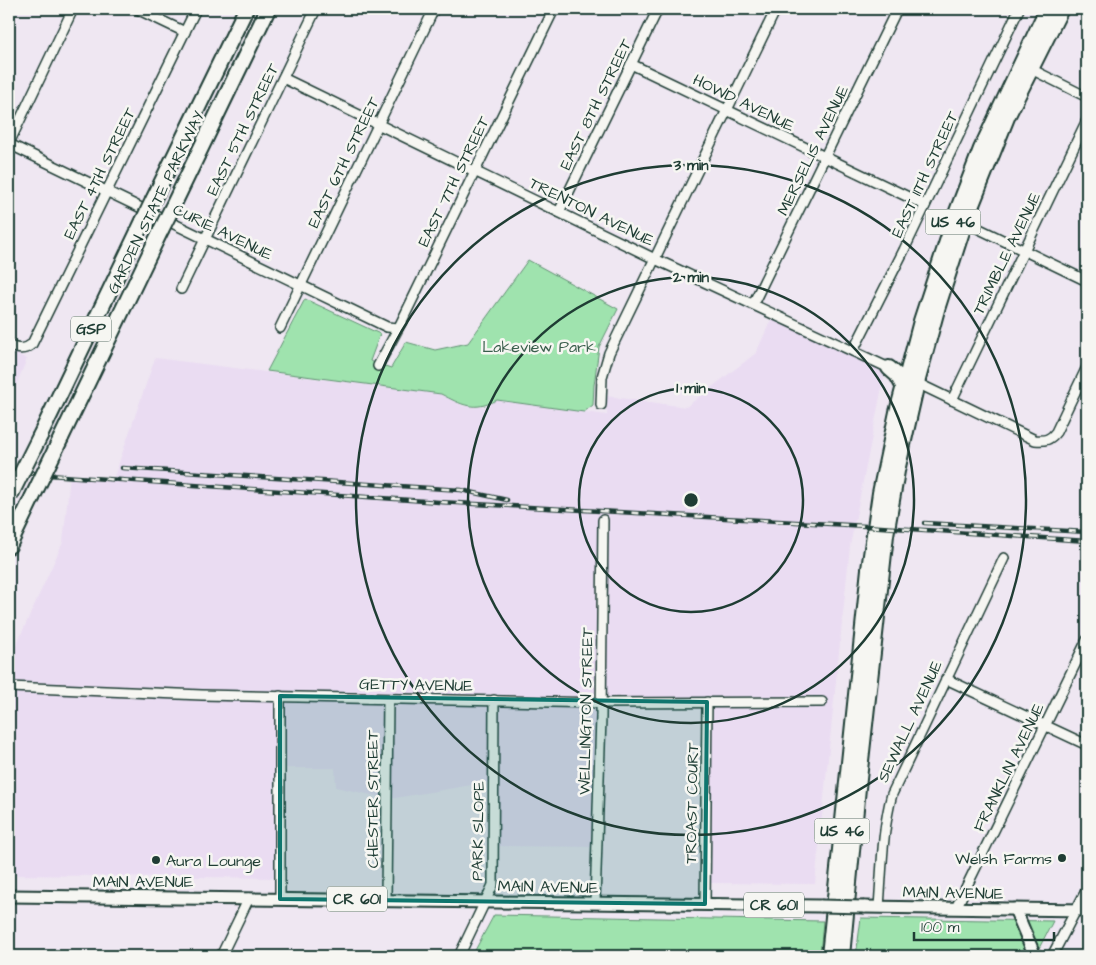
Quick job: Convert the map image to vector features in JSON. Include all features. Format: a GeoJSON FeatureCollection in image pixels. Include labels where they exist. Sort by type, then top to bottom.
{"type":"FeatureCollection","features":[{"type":"Feature","properties":{"kind":"highway","name":"GARDEN STATE PARKWAY"},"geometry":{"type":"LineString","coordinates":[[10,498],[246,9]]}},
{"type":"Feature","properties":{"kind":"highway","name":"GARDEN STATE PARKWAY"},"geometry":{"type":"LineString","coordinates":[[9,546],[268,9]]}},
{"type":"Feature","properties":{"kind":"highway","name":"US 46"},"geometry":{"type":"LineString","coordinates":[[842,956],[858,788],[886,535],[917,383],[938,306],[965,222],[1047,9]]}},
{"type":"Feature","properties":{"kind":"highway","name":"US 46"},"geometry":{"type":"LineString","coordinates":[[829,956],[869,570],[880,493],[903,386],[935,275],[981,149],[1025,67],[1061,9]]}},
{"type":"Feature","properties":{"kind":"highway"},"geometry":{"type":"LineString","coordinates":[[889,368],[897,375],[903,386]]}},
{"type":"Feature","properties":{"kind":"main road","name":"MAIN AVENUE"},"geometry":{"type":"LineString","coordinates":[[9,896],[595,902],[1082,910]]}},
{"type":"Feature","properties":{"kind":"main road"},"geometry":{"type":"LineString","coordinates":[[1016,909],[1034,956]]}},
{"type":"Feature","properties":{"kind":"street"},"geometry":{"type":"LineString","coordinates":[[9,144],[73,9]]}},
{"type":"Feature","properties":{"kind":"street"},"geometry":{"type":"LineString","coordinates":[[137,9],[185,32]]}},
{"type":"Feature","properties":{"kind":"street","name":"EAST 4TH STREET"},"geometry":{"type":"LineString","coordinates":[[9,346],[20,349],[27,348],[32,344],[39,332],[196,9]]}},
{"type":"Feature","properties":{"kind":"street","name":"EAST 5TH STREET"},"geometry":{"type":"LineString","coordinates":[[181,289],[316,9]]}},
{"type":"Feature","properties":{"kind":"street","name":"EAST 6TH STREET"},"geometry":{"type":"LineString","coordinates":[[280,328],[434,9]]}},
{"type":"Feature","properties":{"kind":"street","name":"EAST 7TH STREET"},"geometry":{"type":"LineString","coordinates":[[378,366],[554,9]]}},
{"type":"Feature","properties":{"kind":"street","name":"EAST 8TH STREET"},"geometry":{"type":"LineString","coordinates":[[559,212],[658,9]]}},
{"type":"Feature","properties":{"kind":"street"},"geometry":{"type":"LineString","coordinates":[[601,405],[602,377],[609,353],[776,9]]}},
{"type":"Feature","properties":{"kind":"street","name":"MERSELIS AVENUE"},"geometry":{"type":"LineString","coordinates":[[753,304],[896,9]]}},
{"type":"Feature","properties":{"kind":"street","name":"EAST 11TH STREET"},"geometry":{"type":"LineString","coordinates":[[853,351],[1019,9]]}},
{"type":"Feature","properties":{"kind":"street","name":"HOWD AVENUE"},"geometry":{"type":"LineString","coordinates":[[631,64],[925,206]]}},
{"type":"Feature","properties":{"kind":"street"},"geometry":{"type":"LineString","coordinates":[[1025,67],[1087,97]]}},
{"type":"Feature","properties":{"kind":"street","name":"TRENTON AVENUE"},"geometry":{"type":"LineString","coordinates":[[283,78],[655,259],[889,368]]}},
{"type":"Feature","properties":{"kind":"street","name":"TRIMBLE AVENUE"},"geometry":{"type":"LineString","coordinates":[[952,400],[1087,120]]}},
{"type":"Feature","properties":{"kind":"street","name":"CURIE AVENUE"},"geometry":{"type":"LineString","coordinates":[[9,144],[300,286],[387,326],[398,328]]}},
{"type":"Feature","properties":{"kind":"street"},"geometry":{"type":"LineString","coordinates":[[965,222],[1087,281]]}},
{"type":"Feature","properties":{"kind":"street"},"geometry":{"type":"LineString","coordinates":[[917,383],[1035,440],[1043,441],[1050,438],[1058,428],[1087,367]]}},
{"type":"Feature","properties":{"kind":"street","name":"WELLINGTON STREET"},"geometry":{"type":"LineString","coordinates":[[595,902],[603,520]]}},
{"type":"Feature","properties":{"kind":"street","name":"SEWALL AVENUE"},"geometry":{"type":"LineString","coordinates":[[879,907],[884,836],[892,794],[1004,558]]}},
{"type":"Feature","properties":{"kind":"street","name":"FRANKLIN AVENUE"},"geometry":{"type":"LineString","coordinates":[[956,908],[1087,640]]}},
{"type":"Feature","properties":{"kind":"street"},"geometry":{"type":"LineString","coordinates":[[946,678],[1087,745]]}},
{"type":"Feature","properties":{"kind":"street","name":"GETTY AVENUE"},"geometry":{"type":"LineString","coordinates":[[9,687],[388,699],[600,703],[822,702]]}},
{"type":"Feature","properties":{"kind":"street"},"geometry":{"type":"LineString","coordinates":[[280,696],[280,899]]}},
{"type":"Feature","properties":{"kind":"street","name":"CHESTER STREET"},"geometry":{"type":"LineString","coordinates":[[386,900],[388,699]]}},
{"type":"Feature","properties":{"kind":"street","name":"PARK SLOPE"},"geometry":{"type":"LineString","coordinates":[[459,956],[493,886],[494,700]]}},
{"type":"Feature","properties":{"kind":"street","name":"TROAST COURT"},"geometry":{"type":"LineString","coordinates":[[705,904],[707,702]]}},
{"type":"Feature","properties":{"kind":"street"},"geometry":{"type":"LineString","coordinates":[[1052,956],[1082,910],[1087,888]]}},
{"type":"Feature","properties":{"kind":"street"},"geometry":{"type":"LineString","coordinates":[[221,956],[250,898]]}},
{"type":"Feature","properties":{"kind":"highlighted area"},"geometry":{"type":"Polygon","coordinates":[[[280,696],[707,702],[705,904],[280,899],[280,696]]]}},
{"type":"Feature","properties":{"kind":"shaded area"},"geometry":{"type":"Polygon","coordinates":[[[774,313],[886,367],[850,546],[815,884],[710,883],[712,702],[601,702],[601,847],[494,846],[495,781],[389,799],[336,787],[335,768],[283,768],[282,878],[9,875],[9,661],[63,542],[70,476],[113,480],[155,358],[441,394],[463,406],[484,407],[497,400],[607,415],[606,396],[686,407],[756,353],[774,313]]]}},
{"type":"Feature","properties":{"kind":"shaded area"},"geometry":{"type":"Polygon","coordinates":[[[9,350],[27,359],[9,401],[9,350]]]}},
{"type":"Feature","properties":{"kind":"green space","name":"Lakeview Park"},"geometry":{"type":"Polygon","coordinates":[[[528,260],[618,309],[599,347],[593,405],[584,412],[497,400],[482,406],[468,406],[441,394],[267,371],[305,299],[380,334],[370,361],[391,368],[406,342],[435,350],[468,343],[528,260]]]}},
{"type":"Feature","properties":{"kind":"green space"},"geometry":{"type":"Polygon","coordinates":[[[494,915],[823,921],[820,956],[472,956],[494,915]]]}},
{"type":"Feature","properties":{"kind":"green space"},"geometry":{"type":"Polygon","coordinates":[[[861,918],[1053,921],[1035,956],[856,956],[861,918]]]}},
{"type":"Feature","properties":{"kind":"railway"},"geometry":{"type":"LineString","coordinates":[[122,468],[461,490],[507,500]]}},
{"type":"Feature","properties":{"kind":"railway"},"geometry":{"type":"LineString","coordinates":[[9,470],[49,475],[439,502],[866,526],[1087,541]]}},
{"type":"Feature","properties":{"kind":"railway"},"geometry":{"type":"LineString","coordinates":[[924,523],[1087,532]]}},
{"type":"Feature","properties":{"kind":"place","name":"Welsh Farms"},"geometry":{"type":"Point","coordinates":[1062,858]}},
{"type":"Feature","properties":{"kind":"place","name":"Aura Lounge"},"geometry":{"type":"Point","coordinates":[156,860]}}]}
